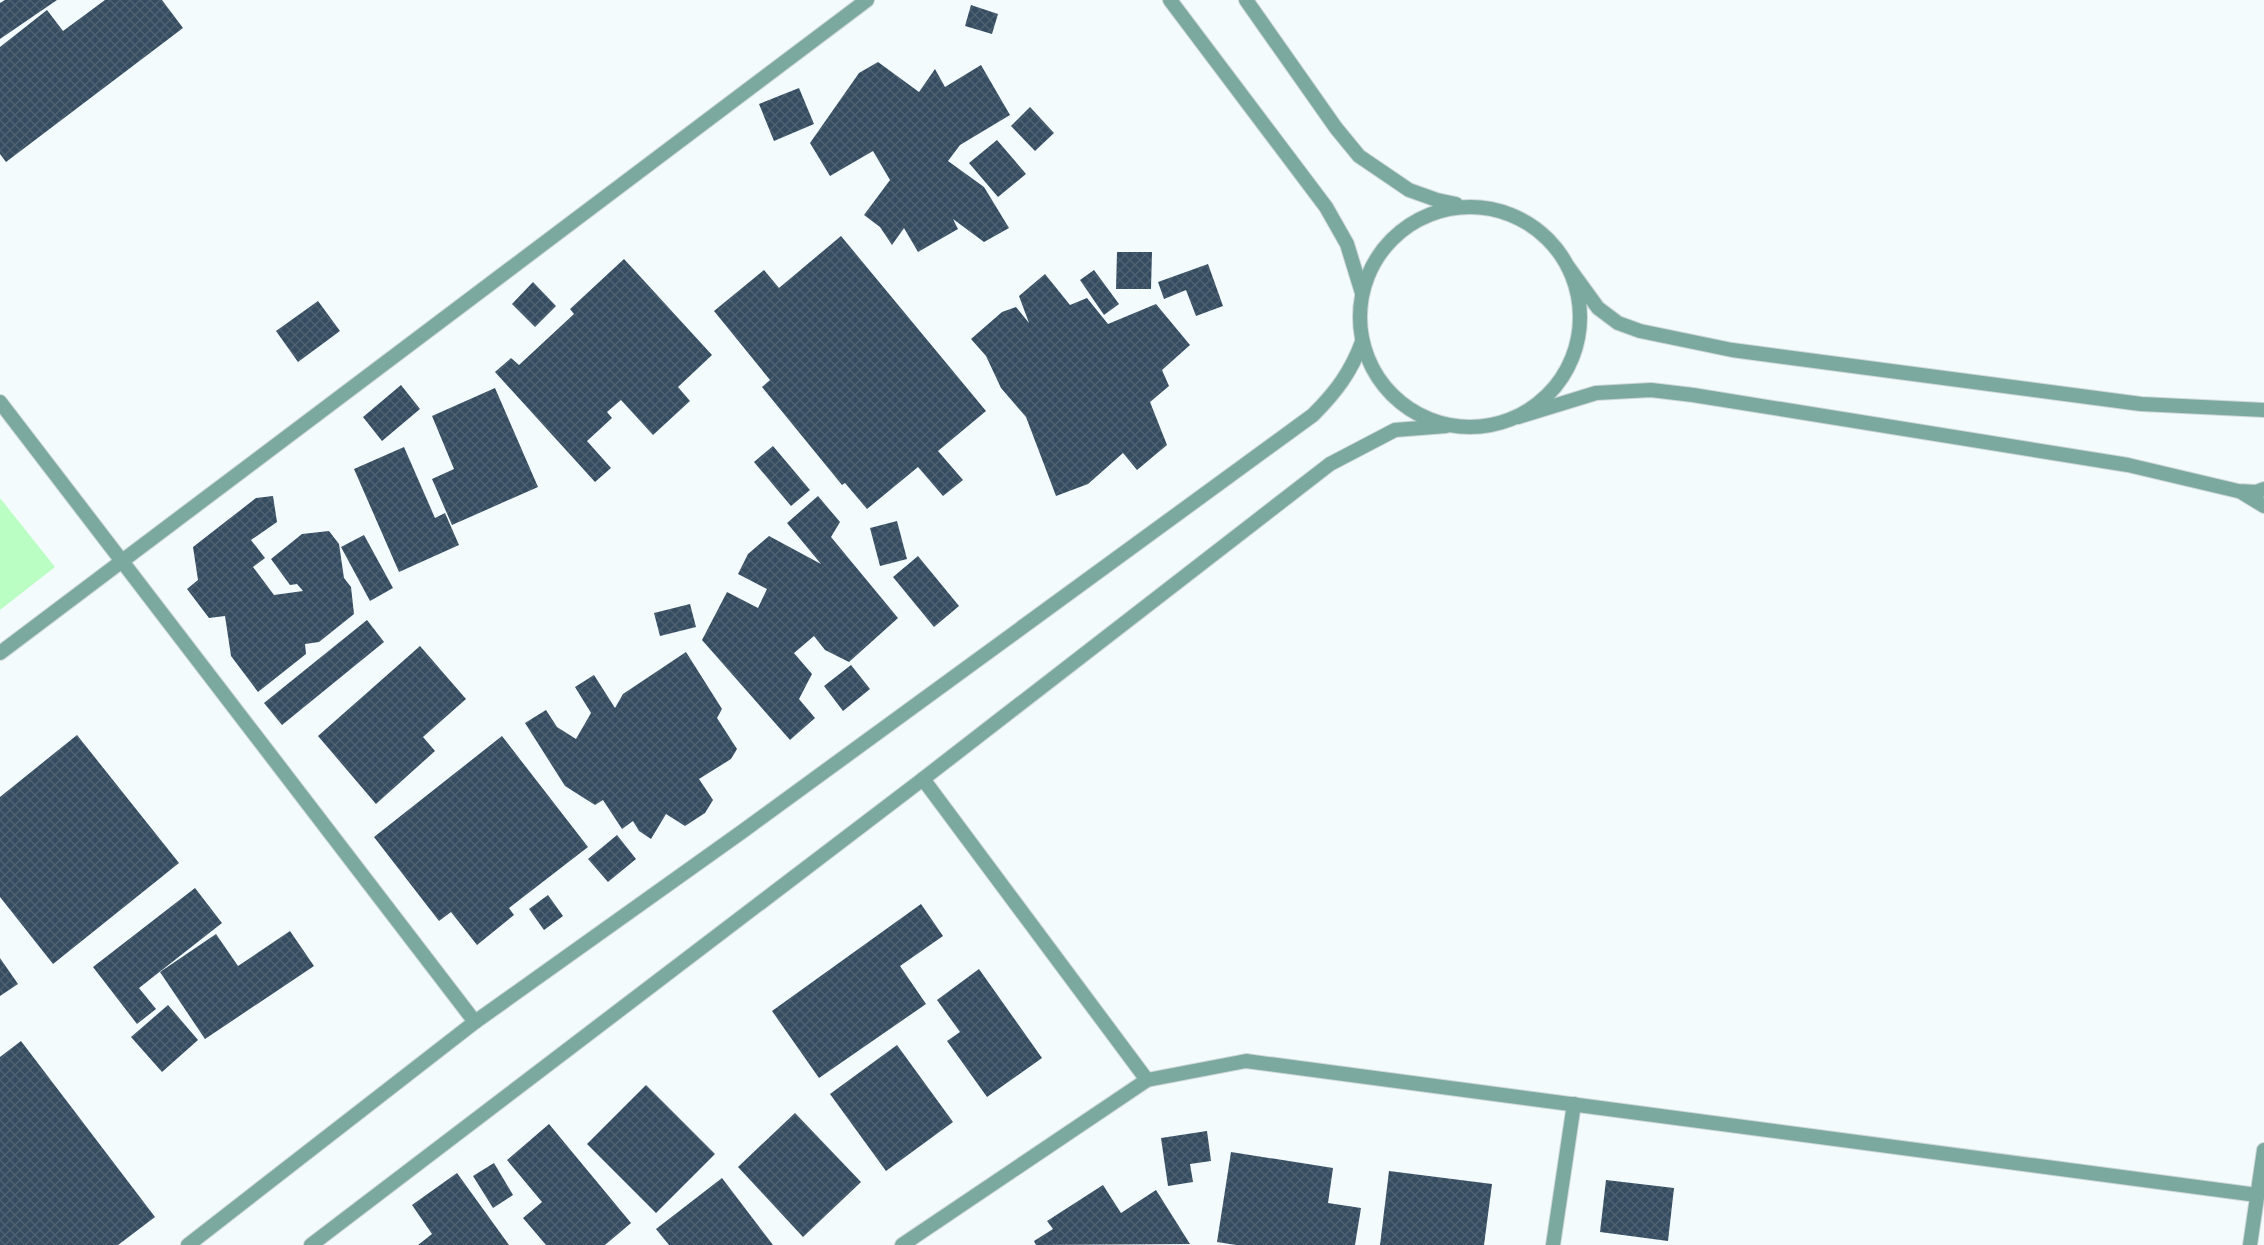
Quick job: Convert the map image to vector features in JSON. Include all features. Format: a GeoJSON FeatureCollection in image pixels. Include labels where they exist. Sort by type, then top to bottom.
{"type":"FeatureCollection","features":[{"type":"Feature","properties":{"kind":"street"},"geometry":{"type":"LineString","coordinates":[[0,653],[867,0]]}},
{"type":"Feature","properties":{"kind":"street"},"geometry":{"type":"LineString","coordinates":[[1170,0],[1326,207],[1347,244],[1362,293]]}},
{"type":"Feature","properties":{"kind":"street"},"geometry":{"type":"LineString","coordinates":[[1246,0],[1336,128],[1359,156],[1409,190],[1437,200],[1494,208],[1518,216],[1539,230],[1556,248],[1598,308],[1618,323],[1649,333],[1732,350],[2141,404],[2264,410]]}},
{"type":"Feature","properties":{"kind":"street"},"geometry":{"type":"LineString","coordinates":[[1446,426],[1417,415],[1392,396],[1373,372],[1362,342],[1359,317],[1362,293],[1372,265],[1390,240],[1412,221],[1440,210],[1470,206]]}},
{"type":"Feature","properties":{"kind":"street"},"geometry":{"type":"LineString","coordinates":[[1518,417],[1546,397],[1568,369],[1579,336],[1579,302],[1569,268]]}},
{"type":"Feature","properties":{"kind":"street"},"geometry":{"type":"LineString","coordinates":[[188,1245],[475,1022],[751,826],[1313,415],[1335,393],[1353,366],[1362,342]]}},
{"type":"Feature","properties":{"kind":"street"},"geometry":{"type":"LineString","coordinates":[[311,1245],[923,779],[1330,464],[1395,430],[1446,426],[1470,428],[1495,425],[1596,393],[1651,390],[1693,395],[2128,465],[2238,491],[2256,492],[2264,490]]}},
{"type":"Feature","properties":{"kind":"street"},"geometry":{"type":"LineString","coordinates":[[0,402],[475,1022]]}},
{"type":"Feature","properties":{"kind":"street"},"geometry":{"type":"LineString","coordinates":[[2249,408],[2264,404]]}},
{"type":"Feature","properties":{"kind":"street"},"geometry":{"type":"LineString","coordinates":[[2238,491],[2264,506]]}},
{"type":"Feature","properties":{"kind":"street"},"geometry":{"type":"LineString","coordinates":[[923,779],[1147,1080]]}},
{"type":"Feature","properties":{"kind":"street"},"geometry":{"type":"LineString","coordinates":[[902,1245],[1147,1080],[1246,1061],[2257,1195]]}},
{"type":"Feature","properties":{"kind":"street"},"geometry":{"type":"LineString","coordinates":[[1553,1245],[1574,1104]]}},
{"type":"Feature","properties":{"kind":"street"},"geometry":{"type":"LineString","coordinates":[[2250,1245],[2264,1150]]}},
{"type":"Feature","properties":{"kind":"green space"},"geometry":{"type":"Polygon","coordinates":[[[0,498],[55,567],[0,610],[0,498]]]}},
{"type":"Feature","properties":{"kind":"building"},"geometry":{"type":"Polygon","coordinates":[[[5,0],[57,0],[0,39],[0,3],[5,0]]]}},
{"type":"Feature","properties":{"kind":"building"},"geometry":{"type":"Polygon","coordinates":[[[105,0],[162,0],[183,28],[6,162],[0,154],[0,47],[47,10],[63,31],[105,0]]]}},
{"type":"Feature","properties":{"kind":"building"},"geometry":{"type":"Polygon","coordinates":[[[971,5],[998,14],[992,34],[965,26],[971,5]]]}},
{"type":"Feature","properties":{"kind":"building"},"geometry":{"type":"Polygon","coordinates":[[[878,62],[919,92],[935,69],[945,87],[981,65],[1010,115],[960,145],[948,161],[984,187],[1009,228],[984,242],[953,219],[958,229],[918,252],[904,228],[892,245],[880,227],[864,215],[890,180],[873,151],[830,176],[810,143],[859,73],[878,62]]]}},
{"type":"Feature","properties":{"kind":"building"},"geometry":{"type":"Polygon","coordinates":[[[799,88],[814,124],[774,141],[759,104],[799,88]]]}},
{"type":"Feature","properties":{"kind":"building"},"geometry":{"type":"Polygon","coordinates":[[[1030,107],[1054,133],[1035,151],[1011,126],[1030,107]]]}},
{"type":"Feature","properties":{"kind":"building"},"geometry":{"type":"Polygon","coordinates":[[[997,140],[1026,174],[998,197],[969,163],[997,140]]]}},
{"type":"Feature","properties":{"kind":"building"},"geometry":{"type":"Polygon","coordinates":[[[841,236],[986,411],[938,451],[963,480],[943,496],[918,467],[867,509],[845,483],[842,485],[762,387],[770,380],[714,311],[764,270],[779,288],[841,236]]]}},
{"type":"Feature","properties":{"kind":"building"},"geometry":{"type":"Polygon","coordinates":[[[1117,252],[1152,252],[1151,289],[1116,289],[1117,252]]]}},
{"type":"Feature","properties":{"kind":"building"},"geometry":{"type":"Polygon","coordinates":[[[624,259],[712,355],[678,387],[690,401],[653,435],[621,400],[607,412],[612,418],[587,441],[611,468],[595,482],[495,372],[511,358],[519,365],[574,314],[570,309],[624,259]]]}},
{"type":"Feature","properties":{"kind":"building"},"geometry":{"type":"Polygon","coordinates":[[[1208,264],[1223,306],[1196,316],[1186,290],[1164,299],[1158,282],[1208,264]]]}},
{"type":"Feature","properties":{"kind":"building"},"geometry":{"type":"Polygon","coordinates":[[[1094,270],[1119,304],[1104,315],[1080,280],[1094,270]]]}},
{"type":"Feature","properties":{"kind":"building"},"geometry":{"type":"Polygon","coordinates":[[[1045,274],[1070,305],[1087,298],[1108,324],[1156,304],[1190,345],[1162,370],[1169,386],[1150,402],[1167,445],[1137,470],[1123,453],[1088,484],[1056,496],[1026,417],[1001,388],[986,356],[971,339],[1002,312],[1016,307],[1029,323],[1019,296],[1045,274]]]}},
{"type":"Feature","properties":{"kind":"building"},"geometry":{"type":"Polygon","coordinates":[[[533,282],[556,306],[535,327],[512,304],[533,282]]]}},
{"type":"Feature","properties":{"kind":"building"},"geometry":{"type":"Polygon","coordinates":[[[318,301],[340,331],[298,362],[276,331],[318,301]]]}},
{"type":"Feature","properties":{"kind":"building"},"geometry":{"type":"Polygon","coordinates":[[[401,385],[420,409],[382,441],[363,417],[401,385]]]}},
{"type":"Feature","properties":{"kind":"building"},"geometry":{"type":"Polygon","coordinates":[[[495,388],[538,487],[452,525],[432,479],[454,469],[432,416],[495,388]]]}},
{"type":"Feature","properties":{"kind":"building"},"geometry":{"type":"Polygon","coordinates":[[[773,446],[810,490],[791,506],[754,462],[773,446]]]}},
{"type":"Feature","properties":{"kind":"building"},"geometry":{"type":"Polygon","coordinates":[[[404,447],[435,518],[445,513],[459,545],[399,572],[354,469],[404,447]]]}},
{"type":"Feature","properties":{"kind":"building"},"geometry":{"type":"Polygon","coordinates":[[[273,496],[277,522],[251,540],[265,558],[253,567],[274,595],[303,591],[297,584],[290,585],[271,559],[302,534],[329,531],[339,544],[344,578],[351,587],[354,614],[319,642],[305,644],[306,654],[258,692],[231,656],[225,616],[209,618],[187,589],[198,580],[193,547],[256,498],[273,496]]]}},
{"type":"Feature","properties":{"kind":"building"},"geometry":{"type":"Polygon","coordinates":[[[818,496],[840,522],[831,537],[898,618],[849,662],[825,650],[814,636],[794,653],[812,674],[799,699],[815,718],[790,740],[702,640],[727,592],[758,608],[767,589],[738,574],[748,554],[769,536],[821,564],[787,523],[818,496]]]}},
{"type":"Feature","properties":{"kind":"building"},"geometry":{"type":"Polygon","coordinates":[[[897,521],[907,559],[880,566],[870,528],[897,521]]]}},
{"type":"Feature","properties":{"kind":"building"},"geometry":{"type":"Polygon","coordinates":[[[364,535],[393,588],[370,601],[341,547],[364,535]]]}},
{"type":"Feature","properties":{"kind":"building"},"geometry":{"type":"Polygon","coordinates":[[[918,556],[959,606],[934,627],[893,577],[918,556]]]}},
{"type":"Feature","properties":{"kind":"building"},"geometry":{"type":"Polygon","coordinates":[[[690,604],[696,627],[660,636],[654,613],[690,604]]]}},
{"type":"Feature","properties":{"kind":"building"},"geometry":{"type":"Polygon","coordinates":[[[367,620],[384,642],[282,725],[264,703],[367,620]]]}},
{"type":"Feature","properties":{"kind":"building"},"geometry":{"type":"Polygon","coordinates":[[[420,646],[466,699],[423,737],[435,751],[376,804],[318,736],[420,646]]]}},
{"type":"Feature","properties":{"kind":"building"},"geometry":{"type":"Polygon","coordinates":[[[686,652],[722,709],[717,718],[737,749],[731,759],[699,779],[713,800],[705,813],[685,826],[666,814],[651,839],[639,831],[633,821],[622,829],[603,800],[595,805],[565,786],[525,723],[546,710],[557,727],[576,739],[591,713],[575,687],[594,675],[615,708],[623,694],[686,652]]]}},
{"type":"Feature","properties":{"kind":"building"},"geometry":{"type":"Polygon","coordinates":[[[851,665],[870,689],[843,711],[824,686],[851,665]]]}},
{"type":"Feature","properties":{"kind":"building"},"geometry":{"type":"Polygon","coordinates":[[[77,735],[179,863],[53,964],[0,897],[0,797],[77,735]]]}},
{"type":"Feature","properties":{"kind":"building"},"geometry":{"type":"Polygon","coordinates":[[[502,736],[588,847],[509,908],[514,915],[477,945],[451,912],[439,921],[374,837],[502,736]]]}},
{"type":"Feature","properties":{"kind":"building"},"geometry":{"type":"Polygon","coordinates":[[[617,835],[636,859],[608,882],[588,859],[617,835]]]}},
{"type":"Feature","properties":{"kind":"building"},"geometry":{"type":"Polygon","coordinates":[[[195,888],[222,923],[139,988],[156,1009],[137,1024],[93,967],[195,888]]]}},
{"type":"Feature","properties":{"kind":"building"},"geometry":{"type":"Polygon","coordinates":[[[548,895],[563,916],[544,930],[529,909],[548,895]]]}},
{"type":"Feature","properties":{"kind":"building"},"geometry":{"type":"Polygon","coordinates":[[[921,904],[943,936],[900,966],[926,1004],[819,1078],[772,1011],[921,904]]]}},
{"type":"Feature","properties":{"kind":"building"},"geometry":{"type":"Polygon","coordinates":[[[290,931],[314,966],[205,1039],[160,972],[216,934],[238,966],[290,931]]]}},
{"type":"Feature","properties":{"kind":"building"},"geometry":{"type":"Polygon","coordinates":[[[0,958],[18,984],[0,996],[0,958]]]}},
{"type":"Feature","properties":{"kind":"building"},"geometry":{"type":"Polygon","coordinates":[[[979,969],[1042,1058],[987,1097],[947,1041],[960,1032],[937,1000],[979,969]]]}},
{"type":"Feature","properties":{"kind":"building"},"geometry":{"type":"Polygon","coordinates":[[[168,1005],[198,1040],[162,1072],[131,1037],[168,1005]]]}},
{"type":"Feature","properties":{"kind":"building"},"geometry":{"type":"Polygon","coordinates":[[[21,1041],[155,1217],[118,1245],[0,1245],[0,1057],[21,1041]]]}},
{"type":"Feature","properties":{"kind":"building"},"geometry":{"type":"Polygon","coordinates":[[[897,1045],[953,1122],[886,1171],[830,1094],[897,1045]]]}},
{"type":"Feature","properties":{"kind":"building"},"geometry":{"type":"Polygon","coordinates":[[[646,1085],[715,1154],[656,1213],[587,1144],[646,1085]]]}},
{"type":"Feature","properties":{"kind":"building"},"geometry":{"type":"Polygon","coordinates":[[[795,1113],[861,1182],[803,1237],[738,1167],[795,1113]]]}},
{"type":"Feature","properties":{"kind":"building"},"geometry":{"type":"Polygon","coordinates":[[[549,1124],[631,1223],[605,1245],[546,1245],[523,1218],[542,1202],[507,1160],[549,1124]]]}},
{"type":"Feature","properties":{"kind":"building"},"geometry":{"type":"Polygon","coordinates":[[[1207,1131],[1211,1161],[1190,1164],[1193,1182],[1168,1186],[1161,1138],[1207,1131]]]}},
{"type":"Feature","properties":{"kind":"building"},"geometry":{"type":"Polygon","coordinates":[[[1231,1152],[1333,1168],[1328,1203],[1361,1208],[1355,1245],[1236,1245],[1217,1242],[1231,1152]]]}},
{"type":"Feature","properties":{"kind":"building"},"geometry":{"type":"Polygon","coordinates":[[[494,1163],[513,1195],[493,1208],[473,1176],[494,1163]]]}},
{"type":"Feature","properties":{"kind":"building"},"geometry":{"type":"Polygon","coordinates":[[[1389,1171],[1492,1184],[1484,1245],[1380,1245],[1389,1171]]]}},
{"type":"Feature","properties":{"kind":"building"},"geometry":{"type":"Polygon","coordinates":[[[457,1173],[509,1245],[418,1245],[432,1234],[412,1205],[457,1173]]]}},
{"type":"Feature","properties":{"kind":"building"},"geometry":{"type":"Polygon","coordinates":[[[722,1178],[773,1245],[669,1245],[656,1229],[722,1178]]]}},
{"type":"Feature","properties":{"kind":"building"},"geometry":{"type":"Polygon","coordinates":[[[1606,1180],[1674,1188],[1668,1241],[1600,1232],[1606,1180]]]}},
{"type":"Feature","properties":{"kind":"building"},"geometry":{"type":"Polygon","coordinates":[[[1103,1185],[1121,1213],[1156,1190],[1190,1244],[1036,1245],[1034,1241],[1053,1229],[1047,1221],[1103,1185]]]}}]}
